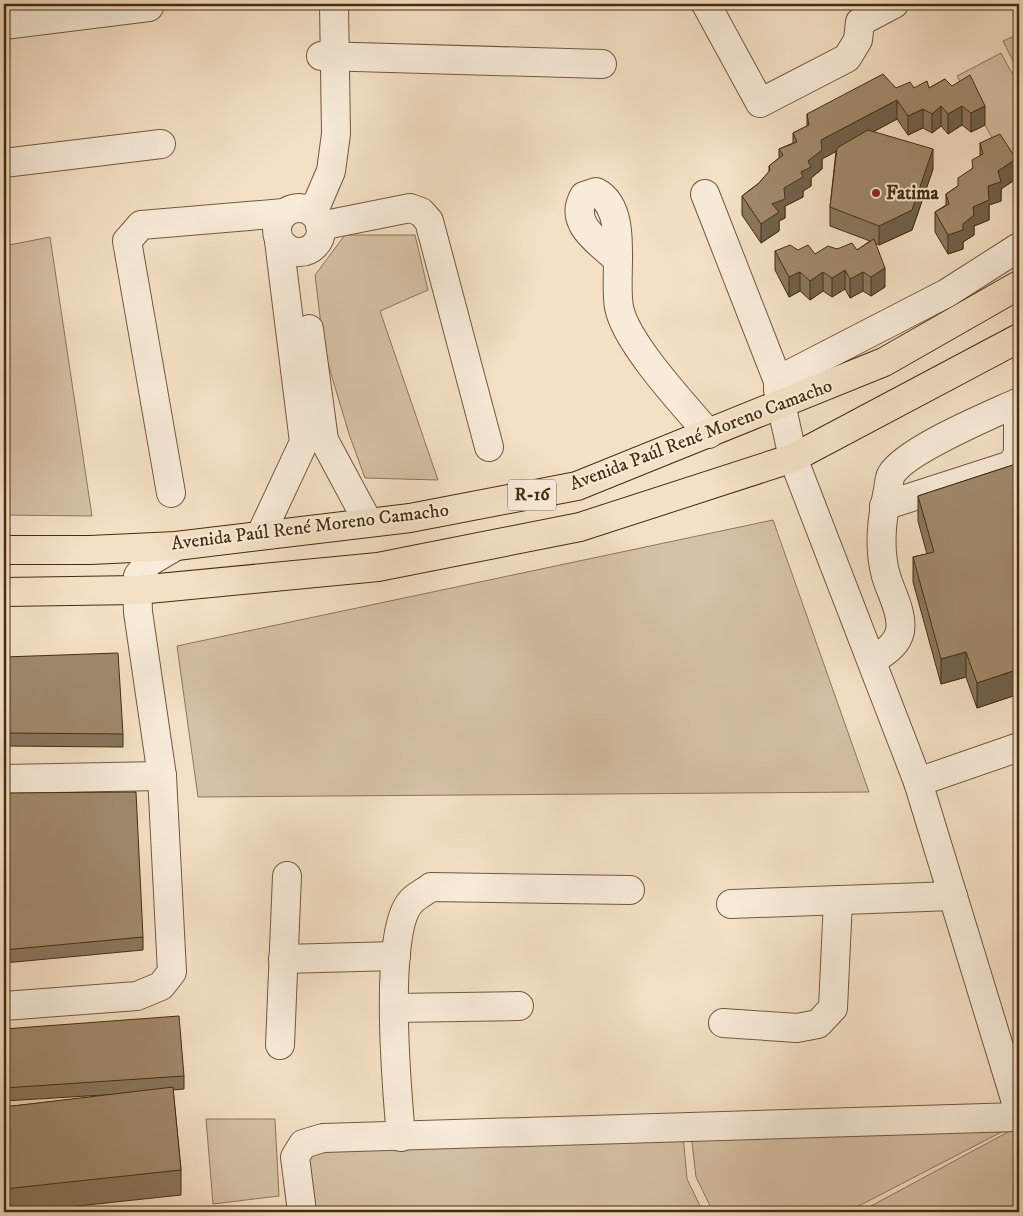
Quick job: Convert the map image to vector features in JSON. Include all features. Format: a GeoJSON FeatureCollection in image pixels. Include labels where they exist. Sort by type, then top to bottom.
{"type":"FeatureCollection","features":[{"type":"Feature","properties":{"kind":"main road","name":"Avenida Paúl René Moreno Camacho"},"geometry":{"type":"LineString","coordinates":[[4,550],[90,550],[176,546],[261,534],[410,518],[576,486],[709,434],[779,393],[884,362],[1019,285]]}},
{"type":"Feature","properties":{"kind":"main road","name":"R-16"},"geometry":{"type":"LineString","coordinates":[[4,592],[138,590],[378,567],[580,527],[793,458],[1019,338]]}},
{"type":"Feature","properties":{"kind":"street"},"geometry":{"type":"LineString","coordinates":[[320,4],[329,56],[336,134],[331,171],[303,215],[276,226],[289,247],[324,440],[368,522]]}},
{"type":"Feature","properties":{"kind":"street"},"geometry":{"type":"LineString","coordinates":[[329,56],[334,4]]}},
{"type":"Feature","properties":{"kind":"street"},"geometry":{"type":"LineString","coordinates":[[706,4],[760,103],[848,58],[858,40],[855,13],[894,4]]}},
{"type":"Feature","properties":{"kind":"street"},"geometry":{"type":"LineString","coordinates":[[4,25],[149,8]]}},
{"type":"Feature","properties":{"kind":"street"},"geometry":{"type":"LineString","coordinates":[[329,56],[602,64]]}},
{"type":"Feature","properties":{"kind":"street"},"geometry":{"type":"LineString","coordinates":[[4,163],[161,144]]}},
{"type":"Feature","properties":{"kind":"street"},"geometry":{"type":"LineString","coordinates":[[705,194],[779,393],[793,458],[918,782],[953,896],[1012,1065],[1019,1112]]}},
{"type":"Feature","properties":{"kind":"street"},"geometry":{"type":"LineString","coordinates":[[171,494],[127,241],[141,225],[410,208],[421,212],[429,221],[489,446]]}},
{"type":"Feature","properties":{"kind":"street"},"geometry":{"type":"LineString","coordinates":[[289,247],[307,252],[318,241],[303,215]]}},
{"type":"Feature","properties":{"kind":"street"},"geometry":{"type":"LineString","coordinates":[[261,534],[304,442],[289,247]]}},
{"type":"Feature","properties":{"kind":"street"},"geometry":{"type":"LineString","coordinates":[[779,393],[947,294],[1019,247]]}},
{"type":"Feature","properties":{"kind":"street"},"geometry":{"type":"LineString","coordinates":[[617,258],[616,286],[619,309],[628,334],[709,434]]}},
{"type":"Feature","properties":{"kind":"street"},"geometry":{"type":"LineString","coordinates":[[872,660],[893,646],[900,631],[898,608],[886,575],[881,537],[884,506],[891,475],[904,462],[938,440],[1018,403],[1018,454],[1011,465],[884,506]]}},
{"type":"Feature","properties":{"kind":"street"},"geometry":{"type":"LineString","coordinates":[[4,1006],[137,996],[161,986],[172,972],[162,776],[138,612],[138,576],[142,569],[160,554],[176,546]]}},
{"type":"Feature","properties":{"kind":"street"},"geometry":{"type":"LineString","coordinates":[[918,782],[1019,747]]}},
{"type":"Feature","properties":{"kind":"street"},"geometry":{"type":"LineString","coordinates":[[4,779],[162,776]]}},
{"type":"Feature","properties":{"kind":"street"},"geometry":{"type":"LineString","coordinates":[[280,1045],[287,876]]}},
{"type":"Feature","properties":{"kind":"street"},"geometry":{"type":"LineString","coordinates":[[402,1137],[394,1008],[396,936],[410,903],[431,887],[630,890]]}},
{"type":"Feature","properties":{"kind":"street"},"geometry":{"type":"LineString","coordinates":[[731,904],[953,896]]}},
{"type":"Feature","properties":{"kind":"street"},"geometry":{"type":"LineString","coordinates":[[723,1023],[797,1028],[818,1024],[833,1008],[838,900]]}},
{"type":"Feature","properties":{"kind":"street"},"geometry":{"type":"LineString","coordinates":[[283,959],[396,956]]}},
{"type":"Feature","properties":{"kind":"street"},"geometry":{"type":"LineString","coordinates":[[394,1008],[519,1006]]}},
{"type":"Feature","properties":{"kind":"street"},"geometry":{"type":"LineString","coordinates":[[302,1212],[295,1157],[303,1144],[323,1138],[1019,1117]]}},
{"type":"Feature","properties":{"kind":"shaded area"},"geometry":{"type":"Polygon","coordinates":[[[1019,34],[1019,73],[1003,41],[1019,34]]]}},
{"type":"Feature","properties":{"kind":"shaded area"},"geometry":{"type":"Polygon","coordinates":[[[1001,53],[1019,86],[1019,185],[957,76],[1001,53]]]}},
{"type":"Feature","properties":{"kind":"shaded area"},"geometry":{"type":"Polygon","coordinates":[[[345,235],[415,235],[428,290],[380,311],[438,480],[365,478],[349,434],[324,350],[315,275],[345,235]]]}},
{"type":"Feature","properties":{"kind":"shaded area"},"geometry":{"type":"Polygon","coordinates":[[[50,237],[92,516],[4,515],[4,246],[50,237]]]}},
{"type":"Feature","properties":{"kind":"shaded area"},"geometry":{"type":"Polygon","coordinates":[[[773,520],[869,792],[198,797],[177,646],[773,520]]]}},
{"type":"Feature","properties":{"kind":"shaded area"},"geometry":{"type":"Polygon","coordinates":[[[206,1119],[275,1119],[279,1196],[213,1204],[206,1119]]]}},
{"type":"Feature","properties":{"kind":"shaded area"},"geometry":{"type":"Polygon","coordinates":[[[1019,1123],[847,1212],[713,1212],[696,1177],[691,1134],[1019,1123]]]}},
{"type":"Feature","properties":{"kind":"shaded area"},"geometry":{"type":"Polygon","coordinates":[[[1019,1126],[1019,1212],[860,1212],[1019,1126]]]}},
{"type":"Feature","properties":{"kind":"shaded area"},"geometry":{"type":"Polygon","coordinates":[[[683,1135],[687,1179],[703,1212],[309,1212],[302,1158],[313,1145],[683,1135]]]}},
{"type":"Feature","properties":{"kind":"building"},"geometry":{"type":"Polygon","coordinates":[[[883,74],[896,88],[910,82],[914,88],[927,81],[929,88],[945,79],[952,86],[970,75],[985,106],[971,113],[962,106],[948,114],[941,106],[932,114],[923,109],[908,116],[897,100],[821,140],[822,150],[808,161],[811,167],[801,172],[803,177],[784,188],[785,199],[772,204],[779,212],[761,224],[742,196],[759,183],[770,170],[769,166],[783,155],[779,149],[797,142],[793,133],[809,125],[807,114],[883,74]]]}},
{"type":"Feature","properties":{"kind":"building"},"geometry":{"type":"Polygon","coordinates":[[[868,130],[933,149],[912,210],[879,226],[830,207],[837,148],[868,130]]]}},
{"type":"Feature","properties":{"kind":"building"},"geometry":{"type":"Polygon","coordinates":[[[1000,134],[1016,159],[998,171],[1001,182],[988,186],[989,200],[973,207],[974,215],[963,224],[963,230],[948,235],[935,212],[949,204],[946,194],[958,186],[958,178],[973,168],[972,160],[983,154],[980,143],[1000,134]]]}},
{"type":"Feature","properties":{"kind":"building"},"geometry":{"type":"Polygon","coordinates":[[[874,239],[885,268],[871,277],[863,272],[850,279],[845,270],[832,278],[823,272],[810,281],[800,272],[789,277],[775,251],[790,245],[798,250],[808,245],[815,254],[828,246],[837,249],[852,243],[857,250],[874,239]]]}},
{"type":"Feature","properties":{"kind":"building"},"geometry":{"type":"Polygon","coordinates":[[[1019,463],[1019,669],[977,683],[966,652],[941,659],[913,557],[934,552],[918,496],[1019,463]]]}},
{"type":"Feature","properties":{"kind":"building"},"geometry":{"type":"Polygon","coordinates":[[[118,653],[123,734],[4,733],[4,657],[118,653]]]}},
{"type":"Feature","properties":{"kind":"building"},"geometry":{"type":"Polygon","coordinates":[[[136,792],[143,937],[4,950],[4,793],[136,792]]]}},
{"type":"Feature","properties":{"kind":"building"},"geometry":{"type":"Polygon","coordinates":[[[179,1016],[184,1076],[4,1088],[4,1029],[179,1016]]]}},
{"type":"Feature","properties":{"kind":"building"},"geometry":{"type":"Polygon","coordinates":[[[173,1087],[181,1170],[4,1189],[4,1107],[173,1087]]]}},
{"type":"Feature","properties":{"kind":"place","name":"Fatima"},"geometry":{"type":"Point","coordinates":[876,193]}}]}
